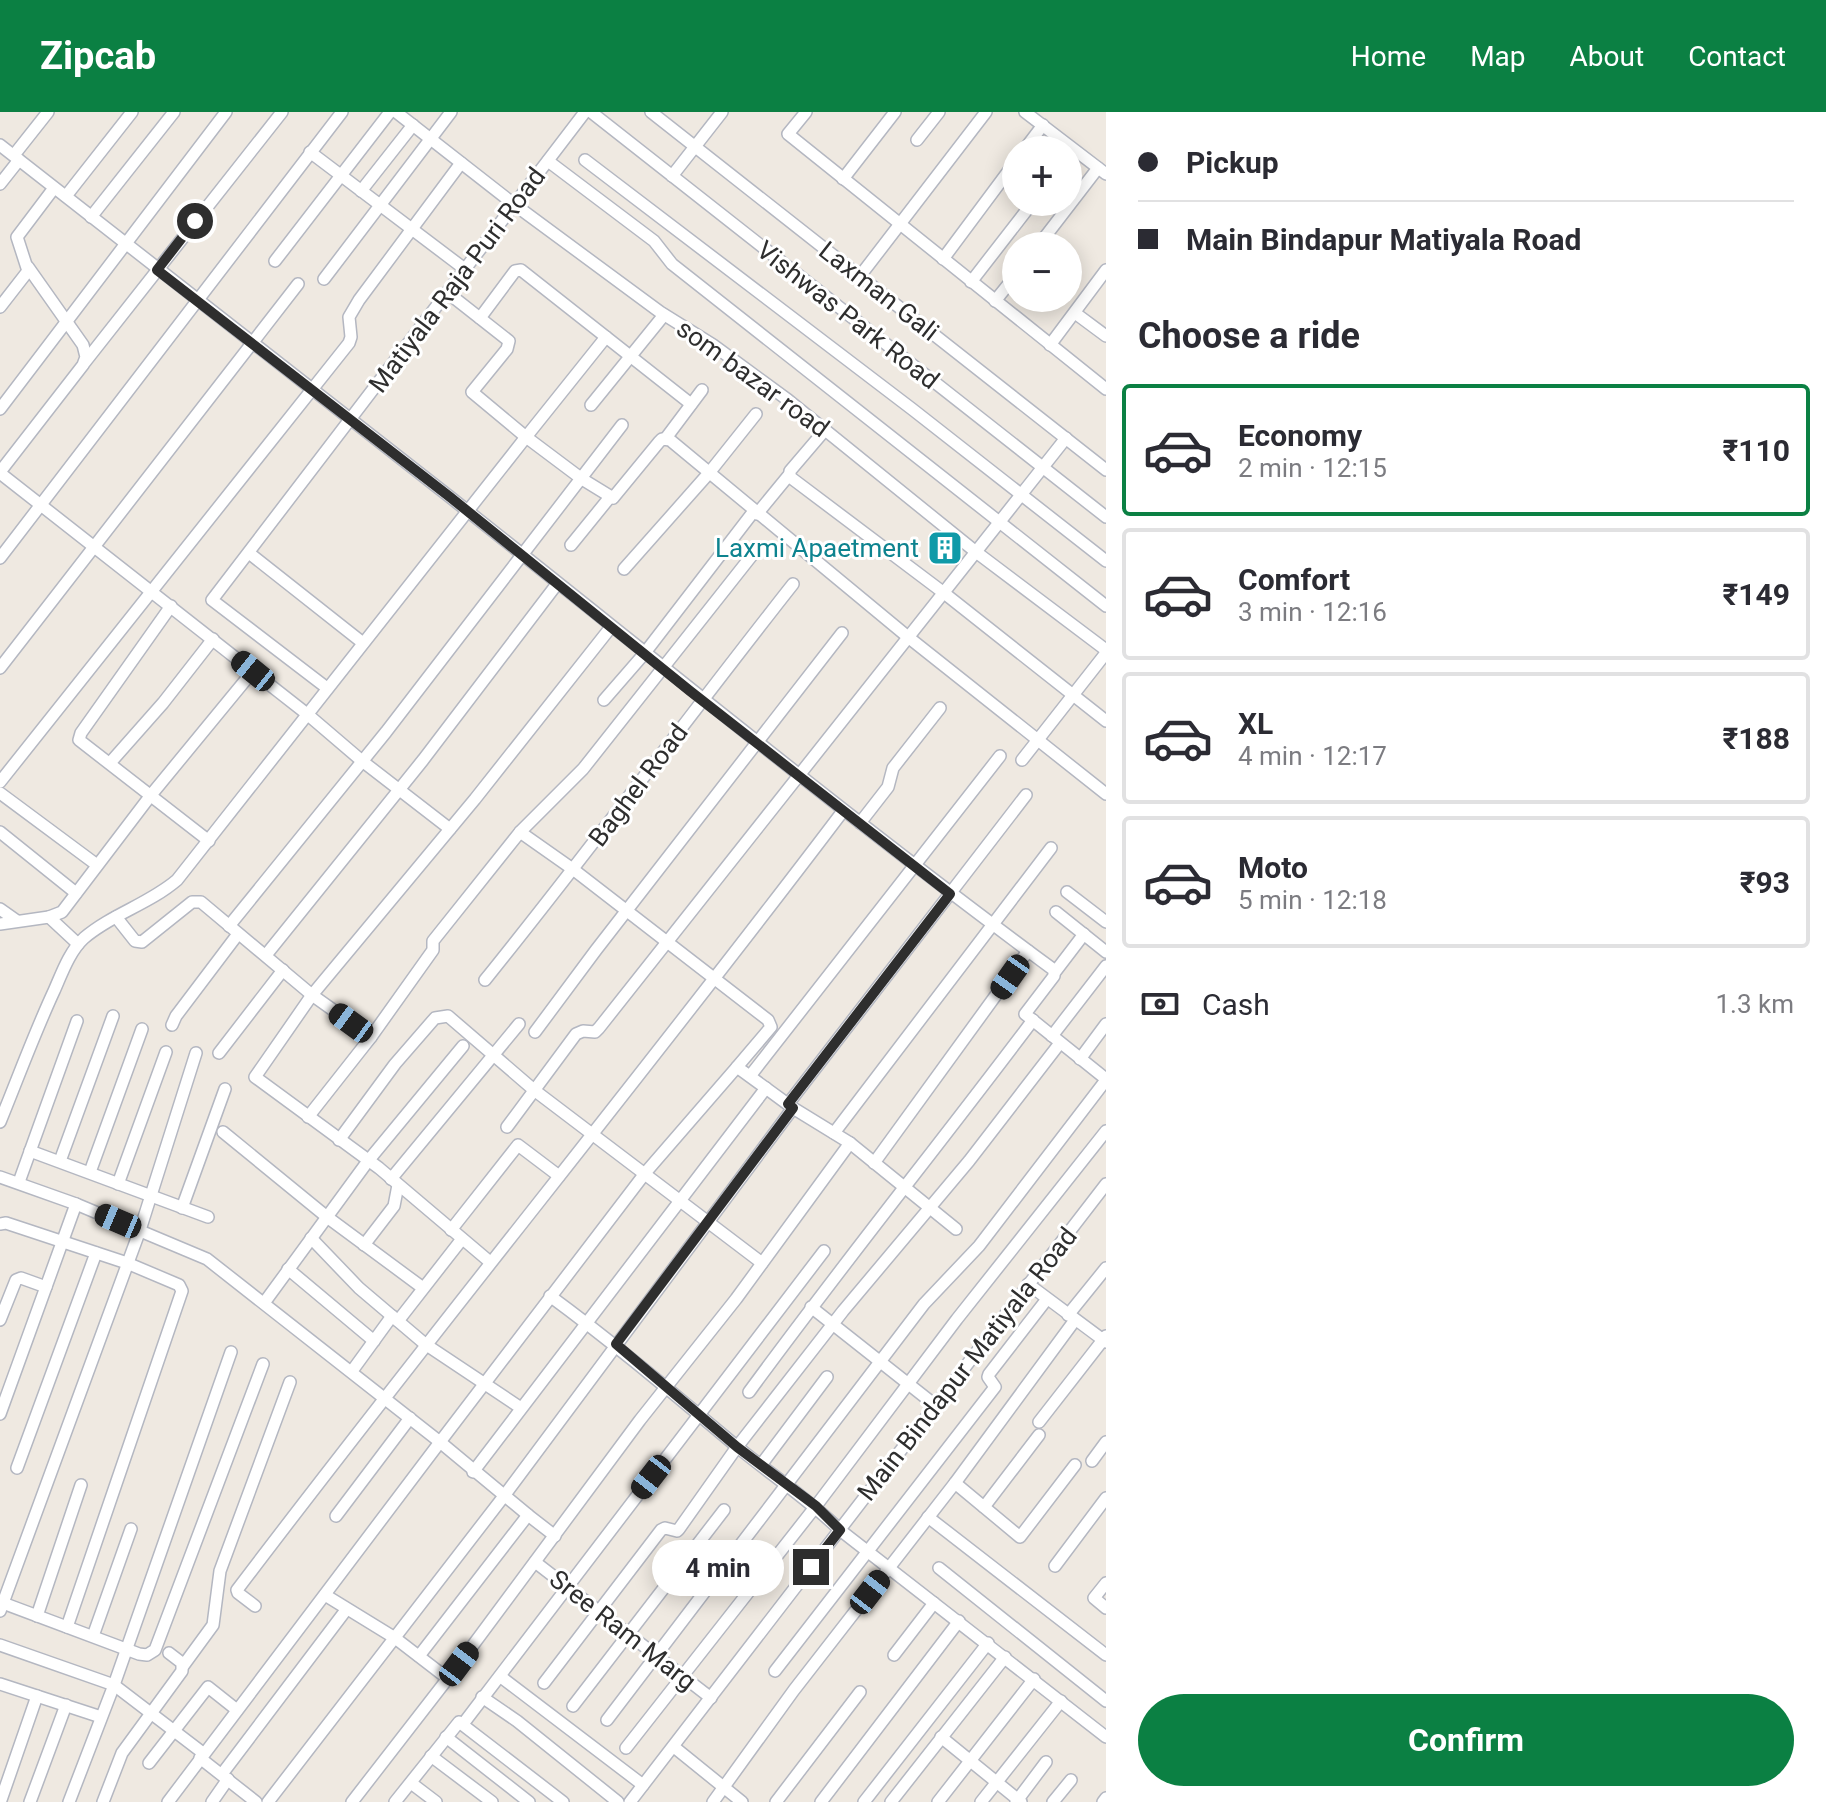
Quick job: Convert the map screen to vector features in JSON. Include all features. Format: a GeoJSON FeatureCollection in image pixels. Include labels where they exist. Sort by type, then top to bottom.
{"type":"FeatureCollection","features":[{"type":"Feature","properties":{"kind":"street"},"geometry":{"type":"LineString","coordinates":[[0,184],[48,112]]}},
{"type":"Feature","properties":{"kind":"street"},"geometry":{"type":"LineString","coordinates":[[66,196],[132,112]]}},
{"type":"Feature","properties":{"kind":"street"},"geometry":{"type":"LineString","coordinates":[[91,217],[174,112]]}},
{"type":"Feature","properties":{"kind":"street"},"geometry":{"type":"LineString","coordinates":[[0,409],[226,112]]}},
{"type":"Feature","properties":{"kind":"street"},"geometry":{"type":"LineString","coordinates":[[282,112],[0,472],[450,829]]}},
{"type":"Feature","properties":{"kind":"street"},"geometry":{"type":"LineString","coordinates":[[0,558],[342,112]]}},
{"type":"Feature","properties":{"kind":"street"},"geometry":{"type":"LineString","coordinates":[[275,261],[390,112]]}},
{"type":"Feature","properties":{"kind":"street","name":"som bazar road"},"geometry":{"type":"LineString","coordinates":[[396,112],[515,205],[664,315],[713,345],[825,430],[1106,652]]}},
{"type":"Feature","properties":{"kind":"street"},"geometry":{"type":"LineString","coordinates":[[324,279],[451,112]]}},
{"type":"Feature","properties":{"kind":"street","name":"Matiyala Raja Puri Road"},"geometry":{"type":"LineString","coordinates":[[327,688],[212,600],[585,112]]}},
{"type":"Feature","properties":{"kind":"street","name":"Vishwas Park Road"},"geometry":{"type":"LineString","coordinates":[[591,112],[1106,517]]}},
{"type":"Feature","properties":{"kind":"street","name":"Laxman Gali"},"geometry":{"type":"LineString","coordinates":[[651,112],[1106,470]]}},
{"type":"Feature","properties":{"kind":"street"},"geometry":{"type":"LineString","coordinates":[[672,176],[722,112]]}},
{"type":"Feature","properties":{"kind":"street"},"geometry":{"type":"LineString","coordinates":[[806,112],[788,134],[1106,389]]}},
{"type":"Feature","properties":{"kind":"street"},"geometry":{"type":"LineString","coordinates":[[843,179],[895,112]]}},
{"type":"Feature","properties":{"kind":"street"},"geometry":{"type":"LineString","coordinates":[[917,140],[939,112]]}},
{"type":"Feature","properties":{"kind":"street"},"geometry":{"type":"LineString","coordinates":[[860,276],[986,112]]}},
{"type":"Feature","properties":{"kind":"street"},"geometry":{"type":"LineString","coordinates":[[1025,112],[1054,136]]}},
{"type":"Feature","properties":{"kind":"street"},"geometry":{"type":"LineString","coordinates":[[361,191],[413,125]]}},
{"type":"Feature","properties":{"kind":"street"},"geometry":{"type":"LineString","coordinates":[[1035,136],[1043,125]]}},
{"type":"Feature","properties":{"kind":"street"},"geometry":{"type":"LineString","coordinates":[[0,145],[468,511],[798,776],[1055,972]]}},
{"type":"Feature","properties":{"kind":"street"},"geometry":{"type":"LineString","coordinates":[[310,152],[466,270]]}},
{"type":"Feature","properties":{"kind":"street"},"geometry":{"type":"LineString","coordinates":[[1050,232],[1102,171],[1082,159]]}},
{"type":"Feature","properties":{"kind":"street"},"geometry":{"type":"LineString","coordinates":[[585,160],[1106,561]]}},
{"type":"Feature","properties":{"kind":"street"},"geometry":{"type":"LineString","coordinates":[[548,161],[654,241],[672,264],[1106,606]]}},
{"type":"Feature","properties":{"kind":"street"},"geometry":{"type":"LineString","coordinates":[[0,782],[349,343],[349,317],[359,300],[461,163]]}},
{"type":"Feature","properties":{"kind":"street"},"geometry":{"type":"LineString","coordinates":[[943,259],[1002,180]]}},
{"type":"Feature","properties":{"kind":"street"},"geometry":{"type":"LineString","coordinates":[[54,188],[17,237],[17,243],[28,267],[83,345],[85,362]]}},
{"type":"Feature","properties":{"kind":"street"},"geometry":{"type":"LineString","coordinates":[[971,282],[1022,216]]}},
{"type":"Feature","properties":{"kind":"street"},"geometry":{"type":"LineString","coordinates":[[0,307],[28,267]]}},
{"type":"Feature","properties":{"kind":"street"},"geometry":{"type":"LineString","coordinates":[[480,318],[518,269],[691,404]]}},
{"type":"Feature","properties":{"kind":"street"},"geometry":{"type":"LineString","coordinates":[[1050,345],[1104,276]]}},
{"type":"Feature","properties":{"kind":"street"},"geometry":{"type":"LineString","coordinates":[[0,668],[298,284]]}},
{"type":"Feature","properties":{"kind":"street"},"geometry":{"type":"LineString","coordinates":[[995,301],[1002,292]]}},
{"type":"Feature","properties":{"kind":"street"},"geometry":{"type":"LineString","coordinates":[[448,293],[506,338],[509,345],[473,394],[526,437],[610,497],[616,497],[702,390]]}},
{"type":"Feature","properties":{"kind":"street"},"geometry":{"type":"LineString","coordinates":[[1075,313],[1106,336]]}},
{"type":"Feature","properties":{"kind":"street"},"geometry":{"type":"LineString","coordinates":[[591,405],[664,315]]}},
{"type":"Feature","properties":{"kind":"street"},"geometry":{"type":"LineString","coordinates":[[0,1122],[3,1105],[66,964],[78,944],[116,917],[166,890],[209,841],[606,337]]}},
{"type":"Feature","properties":{"kind":"street"},"geometry":{"type":"LineString","coordinates":[[624,569],[709,473],[756,414]]}},
{"type":"Feature","properties":{"kind":"street"},"geometry":{"type":"LineString","coordinates":[[172,1025],[234,930],[622,425]]}},
{"type":"Feature","properties":{"kind":"street"},"geometry":{"type":"LineString","coordinates":[[604,700],[825,430]]}},
{"type":"Feature","properties":{"kind":"street"},"geometry":{"type":"LineString","coordinates":[[666,438],[908,637],[1106,794]]}},
{"type":"Feature","properties":{"kind":"street"},"geometry":{"type":"LineString","coordinates":[[507,1127],[576,1034],[597,1030],[1066,438]]}},
{"type":"Feature","properties":{"kind":"street"},"geometry":{"type":"LineString","coordinates":[[789,475],[1106,721]]}},
{"type":"Feature","properties":{"kind":"street"},"geometry":{"type":"LineString","coordinates":[[571,545],[610,497]]}},
{"type":"Feature","properties":{"kind":"street"},"geometry":{"type":"LineString","coordinates":[[249,553],[363,643]]}},
{"type":"Feature","properties":{"kind":"street"},"geometry":{"type":"LineString","coordinates":[[308,1117],[371,1037],[433,950],[433,941],[520,832],[583,769],[753,554]]}},
{"type":"Feature","properties":{"kind":"street"},"geometry":{"type":"LineString","coordinates":[[266,955],[557,584]]}},
{"type":"Feature","properties":{"kind":"street","name":"Baghel Road"},"geometry":{"type":"LineString","coordinates":[[485,980],[574,870],[793,584]]}},
{"type":"Feature","properties":{"kind":"street"},"geometry":{"type":"LineString","coordinates":[[171,606],[79,738],[83,745],[209,841]]}},
{"type":"Feature","properties":{"kind":"street"},"geometry":{"type":"LineString","coordinates":[[490,1262],[395,1182],[255,1077],[312,995],[450,829],[611,627]]}},
{"type":"Feature","properties":{"kind":"street"},"geometry":{"type":"LineString","coordinates":[[535,1032],[842,633]]}},
{"type":"Feature","properties":{"kind":"street"},"geometry":{"type":"LineString","coordinates":[[110,763],[158,709],[213,639]]}},
{"type":"Feature","properties":{"kind":"street"},"geometry":{"type":"LineString","coordinates":[[1022,760],[1106,652]]}},
{"type":"Feature","properties":{"kind":"street"},"geometry":{"type":"LineString","coordinates":[[0,924],[49,917],[62,912],[151,795],[253,671]]}},
{"type":"Feature","properties":{"kind":"street"},"geometry":{"type":"LineString","coordinates":[[860,823],[888,787],[893,768],[940,708]]}},
{"type":"Feature","properties":{"kind":"street"},"geometry":{"type":"LineString","coordinates":[[750,1076],[1000,756]]}},
{"type":"Feature","properties":{"kind":"street"},"geometry":{"type":"LineString","coordinates":[[0,793],[97,865]]}},
{"type":"Feature","properties":{"kind":"street"},"geometry":{"type":"LineString","coordinates":[[268,1802],[504,1496],[710,1222],[790,1106],[1026,795]]}},
{"type":"Feature","properties":{"kind":"street"},"geometry":{"type":"LineString","coordinates":[[255,1606],[237,1590],[425,1344],[715,980],[843,811]]}},
{"type":"Feature","properties":{"kind":"street"},"geometry":{"type":"LineString","coordinates":[[0,832],[76,893]]}},
{"type":"Feature","properties":{"kind":"street"},"geometry":{"type":"LineString","coordinates":[[168,1802],[646,1172],[771,1027],[771,1023],[666,941],[520,832]]}},
{"type":"Feature","properties":{"kind":"street"},"geometry":{"type":"LineString","coordinates":[[834,1133],[1051,848]]}},
{"type":"Feature","properties":{"kind":"street"},"geometry":{"type":"LineString","coordinates":[[1067,892],[1106,922]]}},
{"type":"Feature","properties":{"kind":"street"},"geometry":{"type":"LineString","coordinates":[[116,917],[138,942],[149,937],[196,900],[205,904],[312,995],[371,1037]]}},
{"type":"Feature","properties":{"kind":"street"},"geometry":{"type":"LineString","coordinates":[[0,909],[17,921]]}},
{"type":"Feature","properties":{"kind":"street"},"geometry":{"type":"LineString","coordinates":[[1056,912],[1106,952]]}},
{"type":"Feature","properties":{"kind":"street"},"geometry":{"type":"LineString","coordinates":[[49,917],[78,944]]}},
{"type":"Feature","properties":{"kind":"street"},"geometry":{"type":"LineString","coordinates":[[607,1720],[924,1304],[1000,1220],[1106,1080],[1025,1014],[1084,934]]}},
{"type":"Feature","properties":{"kind":"street"},"geometry":{"type":"LineString","coordinates":[[874,1163],[1028,951]]}},
{"type":"Feature","properties":{"kind":"street"},"geometry":{"type":"LineString","coordinates":[[544,1683],[661,1530],[679,1529],[737,1447],[834,1323],[931,1208],[1106,966]]}},
{"type":"Feature","properties":{"kind":"street"},"geometry":{"type":"LineString","coordinates":[[219,1053],[283,970]]}},
{"type":"Feature","properties":{"kind":"street"},"geometry":{"type":"LineString","coordinates":[[60,1161],[113,1016]]}},
{"type":"Feature","properties":{"kind":"street"},"geometry":{"type":"LineString","coordinates":[[339,1140],[395,1064],[435,1018],[448,1016],[534,1090],[762,1263]]}},
{"type":"Feature","properties":{"kind":"street"},"geometry":{"type":"LineString","coordinates":[[749,1392],[1033,1020]]}},
{"type":"Feature","properties":{"kind":"street"},"geometry":{"type":"LineString","coordinates":[[19,1182],[77,1021]]}},
{"type":"Feature","properties":{"kind":"street"},"geometry":{"type":"LineString","coordinates":[[364,1245],[394,1206],[395,1182],[519,1024]]}},
{"type":"Feature","properties":{"kind":"street"},"geometry":{"type":"LineString","coordinates":[[1080,1059],[1106,1024]]}},
{"type":"Feature","properties":{"kind":"street"},"geometry":{"type":"LineString","coordinates":[[90,1172],[142,1029]]}},
{"type":"Feature","properties":{"kind":"street"},"geometry":{"type":"LineString","coordinates":[[264,1303],[368,1161],[463,1046]]}},
{"type":"Feature","properties":{"kind":"street"},"geometry":{"type":"LineString","coordinates":[[118,1184],[166,1052]]}},
{"type":"Feature","properties":{"kind":"street"},"geometry":{"type":"LineString","coordinates":[[196,1053],[140,1230],[1,1605],[147,1655],[155,1650],[263,1364]]}},
{"type":"Feature","properties":{"kind":"street"},"geometry":{"type":"LineString","coordinates":[[737,1067],[790,1106],[850,1143],[956,1229]]}},
{"type":"Feature","properties":{"kind":"street"},"geometry":{"type":"LineString","coordinates":[[473,1472],[766,1088]]}},
{"type":"Feature","properties":{"kind":"street"},"geometry":{"type":"LineString","coordinates":[[182,1208],[225,1089]]}},
{"type":"Feature","properties":{"kind":"street"},"geometry":{"type":"LineString","coordinates":[[626,1748],[1106,1131]]}},
{"type":"Feature","properties":{"kind":"street"},"geometry":{"type":"LineString","coordinates":[[223,1132],[327,1217],[423,1288]]}},
{"type":"Feature","properties":{"kind":"street"},"geometry":{"type":"LineString","coordinates":[[352,1802],[850,1143]]}},
{"type":"Feature","properties":{"kind":"street"},"geometry":{"type":"LineString","coordinates":[[451,1230],[518,1145],[559,1176]]}},
{"type":"Feature","properties":{"kind":"street"},"geometry":{"type":"LineString","coordinates":[[30,1151],[208,1217]]}},
{"type":"Feature","properties":{"kind":"street"},"geometry":{"type":"LineString","coordinates":[[0,1177],[76,1204],[207,1259],[385,1396],[473,1472],[555,1536]]}},
{"type":"Feature","properties":{"kind":"street","name":"Main Bindapur Matiyala Road"},"geometry":{"type":"LineString","coordinates":[[630,1802],[1106,1184]]}},
{"type":"Feature","properties":{"kind":"street"},"geometry":{"type":"LineString","coordinates":[[0,1414],[76,1204]]}},
{"type":"Feature","properties":{"kind":"street"},"geometry":{"type":"LineString","coordinates":[[0,1224],[6,1223],[127,1263],[179,1285],[182,1296],[67,1627]]}},
{"type":"Feature","properties":{"kind":"street"},"geometry":{"type":"LineString","coordinates":[[311,1238],[359,1288],[425,1344],[521,1408]]}},
{"type":"Feature","properties":{"kind":"street"},"geometry":{"type":"LineString","coordinates":[[352,1371],[462,1239]]}},
{"type":"Feature","properties":{"kind":"street"},"geometry":{"type":"LineString","coordinates":[[463,1724],[824,1251]]}},
{"type":"Feature","properties":{"kind":"street"},"geometry":{"type":"LineString","coordinates":[[17,1468],[96,1253]]}},
{"type":"Feature","properties":{"kind":"street"},"geometry":{"type":"LineString","coordinates":[[713,1802],[794,1690],[955,1483],[1106,1268]]}},
{"type":"Feature","properties":{"kind":"street"},"geometry":{"type":"LineString","coordinates":[[288,1269],[374,1341]]}},
{"type":"Feature","properties":{"kind":"street"},"geometry":{"type":"LineString","coordinates":[[0,1320],[16,1280],[21,1278],[46,1287]]}},
{"type":"Feature","properties":{"kind":"street"},"geometry":{"type":"LineString","coordinates":[[984,1507],[1105,1339],[1028,1284]]}},
{"type":"Feature","properties":{"kind":"street"},"geometry":{"type":"LineString","coordinates":[[550,1296],[616,1344],[737,1447],[816,1506],[840,1530],[1106,1737]]}},
{"type":"Feature","properties":{"kind":"street"},"geometry":{"type":"LineString","coordinates":[[775,1671],[995,1387],[989,1374],[1047,1299]]}},
{"type":"Feature","properties":{"kind":"street"},"geometry":{"type":"LineString","coordinates":[[811,1307],[935,1405]]}},
{"type":"Feature","properties":{"kind":"street"},"geometry":{"type":"LineString","coordinates":[[69,1802],[114,1685],[231,1352]]}},
{"type":"Feature","properties":{"kind":"street"},"geometry":{"type":"LineString","coordinates":[[761,1465],[827,1377]]}},
{"type":"Feature","properties":{"kind":"street"},"geometry":{"type":"LineString","coordinates":[[103,1802],[120,1756],[213,1625],[220,1571],[290,1382]]}},
{"type":"Feature","properties":{"kind":"street"},"geometry":{"type":"LineString","coordinates":[[336,1516],[410,1418]]}},
{"type":"Feature","properties":{"kind":"street"},"geometry":{"type":"LineString","coordinates":[[1092,1461],[1106,1442]]}},
{"type":"Feature","properties":{"kind":"street"},"geometry":{"type":"LineString","coordinates":[[955,1483],[1020,1537],[1075,1465]]}},
{"type":"Feature","properties":{"kind":"street"},"geometry":{"type":"LineString","coordinates":[[37,1616],[81,1485]]}},
{"type":"Feature","properties":{"kind":"street"},"geometry":{"type":"LineString","coordinates":[[1055,1566],[1106,1498]]}},
{"type":"Feature","properties":{"kind":"street"},"geometry":{"type":"LineString","coordinates":[[573,1706],[724,1510]]}},
{"type":"Feature","properties":{"kind":"street"},"geometry":{"type":"LineString","coordinates":[[419,1656],[528,1515]]}},
{"type":"Feature","properties":{"kind":"street"},"geometry":{"type":"LineString","coordinates":[[928,1517],[1106,1655]]}},
{"type":"Feature","properties":{"kind":"street"},"geometry":{"type":"LineString","coordinates":[[93,1636],[131,1529]]}},
{"type":"Feature","properties":{"kind":"street","name":"Sree Ram Marg"},"geometry":{"type":"LineString","coordinates":[[535,1562],[711,1698]]}},
{"type":"Feature","properties":{"kind":"street"},"geometry":{"type":"LineString","coordinates":[[939,1568],[1106,1701]]}},
{"type":"Feature","properties":{"kind":"street"},"geometry":{"type":"LineString","coordinates":[[1106,1583],[1094,1598],[1106,1608]]}},
{"type":"Feature","properties":{"kind":"street"},"geometry":{"type":"LineString","coordinates":[[325,1595],[395,1638],[447,1678]]}},
{"type":"Feature","properties":{"kind":"street"},"geometry":{"type":"LineString","coordinates":[[894,1655],[934,1603]]}},
{"type":"Feature","properties":{"kind":"street"},"geometry":{"type":"LineString","coordinates":[[212,1802],[225,1777],[346,1610]]}},
{"type":"Feature","properties":{"kind":"street"},"geometry":{"type":"LineString","coordinates":[[821,1802],[959,1621]]}},
{"type":"Feature","properties":{"kind":"street"},"geometry":{"type":"LineString","coordinates":[[864,1802],[988,1643]]}},
{"type":"Feature","properties":{"kind":"street"},"geometry":{"type":"LineString","coordinates":[[0,1645],[114,1685],[174,1731],[256,1802]]}},
{"type":"Feature","properties":{"kind":"street"},"geometry":{"type":"LineString","coordinates":[[169,1653],[183,1666]]}},
{"type":"Feature","properties":{"kind":"street"},"geometry":{"type":"LineString","coordinates":[[891,1802],[1005,1657]]}},
{"type":"Feature","properties":{"kind":"street"},"geometry":{"type":"LineString","coordinates":[[501,1677],[643,1785]]}},
{"type":"Feature","properties":{"kind":"street"},"geometry":{"type":"LineString","coordinates":[[938,1802],[1034,1679]]}},
{"type":"Feature","properties":{"kind":"street"},"geometry":{"type":"LineString","coordinates":[[0,1684],[101,1717]]}},
{"type":"Feature","properties":{"kind":"street"},"geometry":{"type":"LineString","coordinates":[[149,1763],[208,1687],[237,1710]]}},
{"type":"Feature","properties":{"kind":"street"},"geometry":{"type":"LineString","coordinates":[[776,1802],[860,1692]]}},
{"type":"Feature","properties":{"kind":"street"},"geometry":{"type":"LineString","coordinates":[[1,1800],[37,1696]]}},
{"type":"Feature","properties":{"kind":"street"},"geometry":{"type":"LineString","coordinates":[[482,1697],[618,1802]]}},
{"type":"Feature","properties":{"kind":"street"},"geometry":{"type":"LineString","coordinates":[[981,1802],[1061,1701]]}},
{"type":"Feature","properties":{"kind":"street"},"geometry":{"type":"LineString","coordinates":[[30,1802],[66,1705]]}},
{"type":"Feature","properties":{"kind":"street"},"geometry":{"type":"LineString","coordinates":[[395,1802],[458,1722],[563,1802]]}},
{"type":"Feature","properties":{"kind":"street"},"geometry":{"type":"LineString","coordinates":[[446,1737],[529,1802]]}},
{"type":"Feature","properties":{"kind":"street"},"geometry":{"type":"LineString","coordinates":[[941,1737],[1018,1801],[1046,1762]]}},
{"type":"Feature","properties":{"kind":"street"},"geometry":{"type":"LineString","coordinates":[[674,1747],[742,1802]]}},
{"type":"Feature","properties":{"kind":"street"},"geometry":{"type":"LineString","coordinates":[[431,1756],[492,1802]]}},
{"type":"Feature","properties":{"kind":"street"},"geometry":{"type":"LineString","coordinates":[[1053,1802],[1071,1780]]}},
{"type":"Feature","properties":{"kind":"street"},"geometry":{"type":"LineString","coordinates":[[411,1783],[436,1802]]}},
{"type":"Feature","properties":{"kind":"place","name":"Laxmi Apaetment"},"geometry":{"type":"Point","coordinates":[945,548]}},
{"type":"Feature","properties":{"kind":"route"},"geometry":{"type":"LineString","coordinates":[[195,221],[157,270],[450,497],[627,641],[950,894],[788,1104],[793,1108],[616,1344],[737,1447],[816,1506],[840,1530],[811,1567]]}}]}
